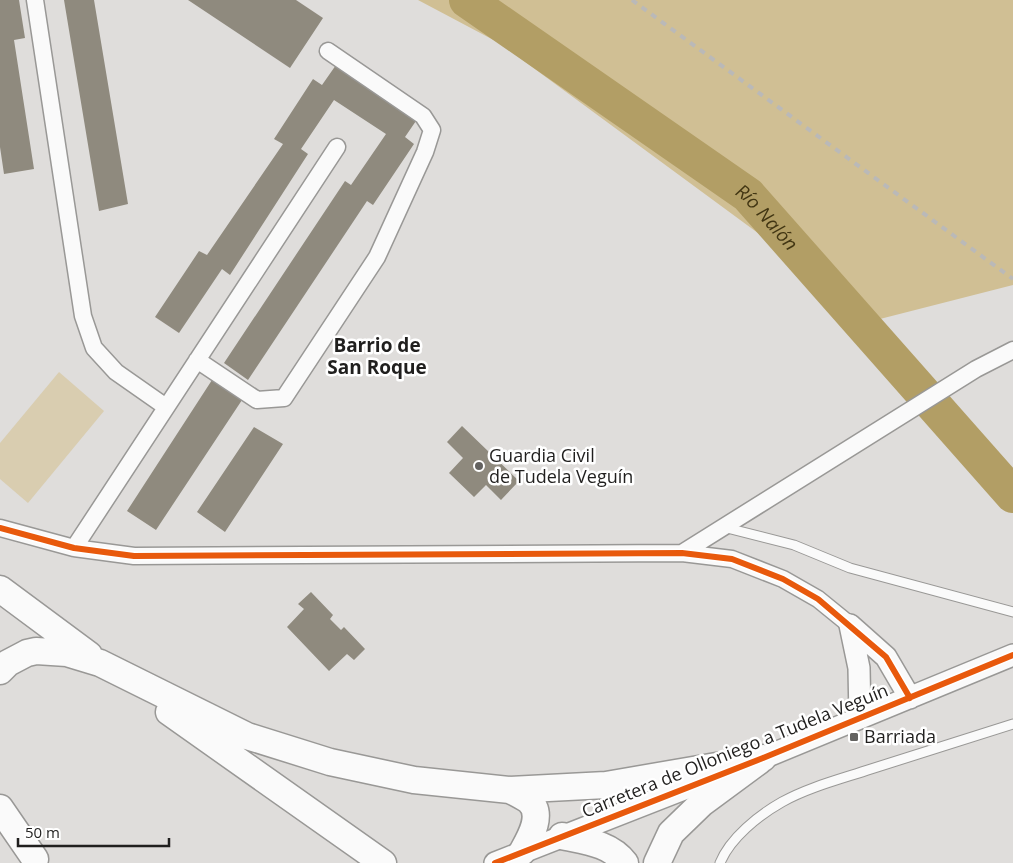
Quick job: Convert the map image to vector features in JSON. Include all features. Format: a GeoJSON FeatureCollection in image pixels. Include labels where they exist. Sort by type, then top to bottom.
{"type":"FeatureCollection","features":[{"type":"Feature","properties":{"kind":"main road"},"geometry":{"type":"LineString","coordinates":[[0,589],[100,663],[383,863]]}},
{"type":"Feature","properties":{"kind":"main road"},"geometry":{"type":"LineString","coordinates":[[0,671],[8,663],[26,653],[36,651],[67,652],[100,663],[247,736],[330,762],[414,780],[510,790],[606,785],[763,758]]}},
{"type":"Feature","properties":{"kind":"main road"},"geometry":{"type":"LineString","coordinates":[[657,863],[671,833],[702,803],[763,758]]}},
{"type":"Feature","properties":{"kind":"main road"},"geometry":{"type":"LineString","coordinates":[[510,790],[530,801],[536,820],[522,852]]}},
{"type":"Feature","properties":{"kind":"main road"},"geometry":{"type":"LineString","coordinates":[[0,808],[38,861]]}},
{"type":"Feature","properties":{"kind":"main road"},"geometry":{"type":"LineString","coordinates":[[562,836],[600,844],[621,858],[624,863]]}},
{"type":"Feature","properties":{"kind":"street"},"geometry":{"type":"LineString","coordinates":[[36,0],[83,316],[94,348],[116,372],[166,408]]}},
{"type":"Feature","properties":{"kind":"street"},"geometry":{"type":"LineString","coordinates":[[197,360],[257,400],[284,398],[377,257],[425,152],[432,130],[423,116],[328,51]]}},
{"type":"Feature","properties":{"kind":"street"},"geometry":{"type":"LineString","coordinates":[[74,548],[337,147]]}},
{"type":"Feature","properties":{"kind":"street"},"geometry":{"type":"LineString","coordinates":[[682,553],[976,369],[1013,350]]}},
{"type":"Feature","properties":{"kind":"street"},"geometry":{"type":"LineString","coordinates":[[0,528],[74,548],[134,556],[682,553],[732,559],[783,579],[818,599],[886,657],[910,698]]}},
{"type":"Feature","properties":{"kind":"street"},"geometry":{"type":"LineString","coordinates":[[850,625],[859,668],[860,718]]}},
{"type":"Feature","properties":{"kind":"street","name":"Carretera de Olloniego a Tudela Veguín"},"geometry":{"type":"LineString","coordinates":[[495,863],[763,758],[1013,655]]}},
{"type":"Feature","properties":{"kind":"street"},"geometry":{"type":"LineString","coordinates":[[0,834],[38,861]]}},
{"type":"Feature","properties":{"kind":"lane"},"geometry":{"type":"LineString","coordinates":[[723,527],[794,545],[850,568],[1013,612]]}},
{"type":"Feature","properties":{"kind":"lane"},"geometry":{"type":"LineString","coordinates":[[720,863],[723,855],[735,840],[782,802],[818,786],[1013,724]]}},
{"type":"Feature","properties":{"kind":"shaded area"},"geometry":{"type":"Polygon","coordinates":[[[418,0],[1013,0],[1013,285],[876,320],[501,44],[418,0]]]}},
{"type":"Feature","properties":{"kind":"shaded area"},"geometry":{"type":"Polygon","coordinates":[[[59,372],[104,411],[28,503],[0,479],[0,443],[59,372]]]}},
{"type":"Feature","properties":{"kind":"building"},"geometry":{"type":"Polygon","coordinates":[[[0,0],[19,0],[25,38],[14,40],[34,169],[4,174],[0,147],[0,0]]]}},
{"type":"Feature","properties":{"kind":"building"},"geometry":{"type":"Polygon","coordinates":[[[64,0],[94,0],[128,204],[99,211],[64,0]]]}},
{"type":"Feature","properties":{"kind":"building"},"geometry":{"type":"Polygon","coordinates":[[[188,0],[296,0],[323,18],[290,68],[188,0]]]}},
{"type":"Feature","properties":{"kind":"building"},"geometry":{"type":"Polygon","coordinates":[[[336,65],[418,118],[405,137],[414,144],[373,205],[367,201],[248,380],[224,363],[345,181],[351,185],[386,134],[334,100],[301,149],[308,154],[230,275],[222,269],[179,333],[155,317],[199,251],[207,255],[283,144],[274,139],[313,79],[322,85],[336,65]]]}},
{"type":"Feature","properties":{"kind":"building"},"geometry":{"type":"Polygon","coordinates":[[[212,380],[242,400],[156,530],[127,511],[212,380]]]}},
{"type":"Feature","properties":{"kind":"building","name":"Guardia Civil de Tudela Veguín"},"geometry":{"type":"Polygon","coordinates":[[[462,426],[519,481],[501,500],[486,485],[474,497],[449,473],[463,458],[447,442],[462,426]]]}},
{"type":"Feature","properties":{"kind":"building"},"geometry":{"type":"Polygon","coordinates":[[[254,427],[283,444],[225,532],[197,512],[254,427]]]}},
{"type":"Feature","properties":{"kind":"building"},"geometry":{"type":"Polygon","coordinates":[[[311,592],[333,615],[330,619],[341,630],[344,627],[365,649],[354,660],[347,654],[329,671],[287,627],[304,609],[298,604],[311,592]]]}},
{"type":"Feature","properties":{"kind":"waterway","name":"Río Nalón"},"geometry":{"type":"LineString","coordinates":[[467,0],[748,195],[1013,495]]}},
{"type":"Feature","properties":{"kind":"railway"},"geometry":{"type":"LineString","coordinates":[[632,0],[1013,279]]}},
{"type":"Feature","properties":{"kind":"cycle path"},"geometry":{"type":"LineString","coordinates":[[0,528],[74,548],[134,556],[682,553],[732,559],[783,579],[818,599],[886,657],[910,698]]}},
{"type":"Feature","properties":{"kind":"cycle path"},"geometry":{"type":"LineString","coordinates":[[495,863],[763,758],[1013,655]]}},
{"type":"Feature","properties":{"kind":"place","name":"Guardia Civil de Tudela Veguín"},"geometry":{"type":"Point","coordinates":[479,466]}},
{"type":"Feature","properties":{"kind":"place","name":"Barriada"},"geometry":{"type":"Point","coordinates":[854,737]}},
{"type":"Feature","properties":{"kind":"district","name":"Barrio de San Roque"},"geometry":{"type":"Point","coordinates":[377,356]}}]}
